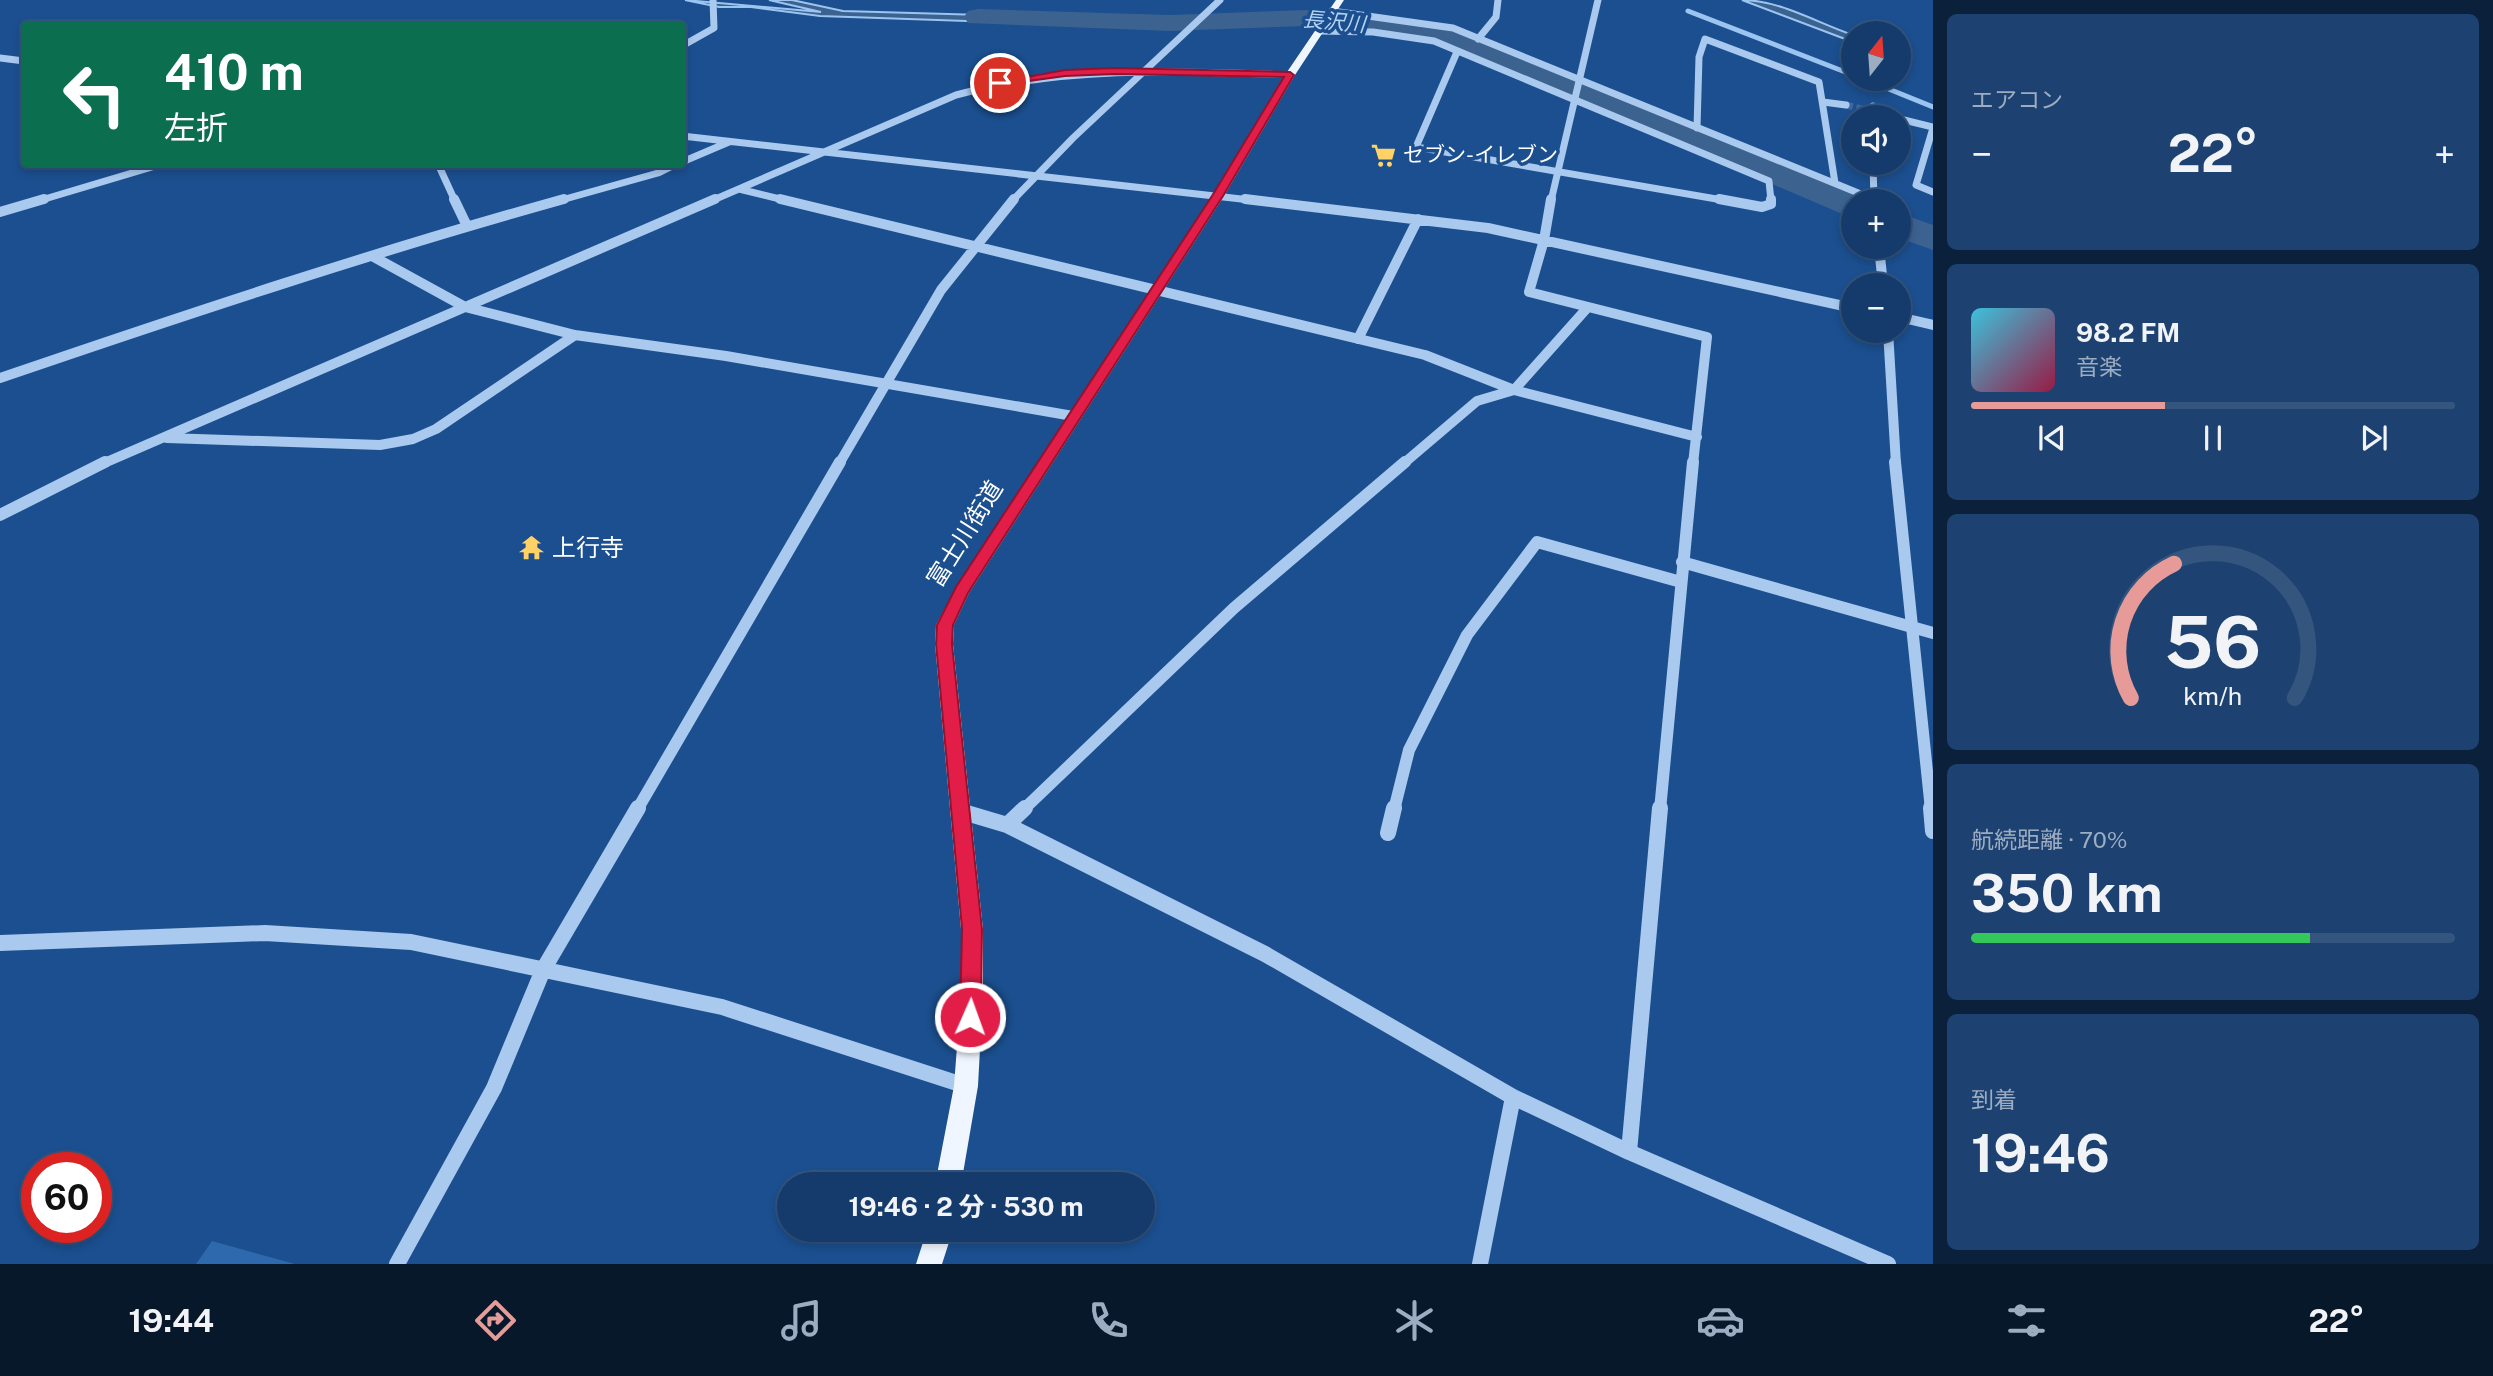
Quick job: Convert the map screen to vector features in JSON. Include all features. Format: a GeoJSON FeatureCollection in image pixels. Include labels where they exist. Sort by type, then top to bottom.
{"type":"FeatureCollection","features":[{"type":"Feature","properties":{"kind":"main road","name":"富士川街道"},"geometry":{"type":"LineString","coordinates":[[950,1172],[966,1086],[972,994],[972,929],[944,644],[945,625],[962,591],[1218,196],[1290,75],[1340,0]]}},
{"type":"Feature","properties":{"kind":"main road"},"geometry":{"type":"LineString","coordinates":[[929,1264],[936,1242]]}},
{"type":"Feature","properties":{"kind":"street"},"geometry":{"type":"LineString","coordinates":[[397,1264],[494,1088],[543,970],[941,290],[971,246],[1035,174],[1220,0]]}},
{"type":"Feature","properties":{"kind":"street"},"geometry":{"type":"LineString","coordinates":[[1478,39],[1496,17],[1499,5],[1497,0]]}},
{"type":"Feature","properties":{"kind":"street"},"geometry":{"type":"LineString","coordinates":[[1598,0],[1578,81],[1576,100],[1556,169],[1544,240],[1529,292],[1707,337],[1682,562],[1629,1152]]}},
{"type":"Feature","properties":{"kind":"street"},"geometry":{"type":"LineString","coordinates":[[686,44],[714,28],[713,3]]}},
{"type":"Feature","properties":{"kind":"street"},"geometry":{"type":"LineString","coordinates":[[1332,11],[1453,28],[1848,189]]}},
{"type":"Feature","properties":{"kind":"street"},"geometry":{"type":"LineString","coordinates":[[1319,31],[1373,32],[1416,36],[1434,41],[1769,181],[1771,204],[1762,207],[1556,169],[1416,147],[1457,52]]}},
{"type":"Feature","properties":{"kind":"street"},"geometry":{"type":"LineString","coordinates":[[1697,128],[1699,58],[1705,39],[1819,82],[1835,183]]}},
{"type":"Feature","properties":{"kind":"street"},"geometry":{"type":"LineString","coordinates":[[0,58],[21,61]]}},
{"type":"Feature","properties":{"kind":"street"},"geometry":{"type":"LineString","coordinates":[[0,515],[105,462],[956,95],[983,87],[1065,73],[1145,71],[1290,75]]}},
{"type":"Feature","properties":{"kind":"street"},"geometry":{"type":"LineString","coordinates":[[1824,102],[1846,105]]}},
{"type":"Feature","properties":{"kind":"street"},"geometry":{"type":"LineString","coordinates":[[1911,122],[1933,127],[1916,185],[1933,192]]}},
{"type":"Feature","properties":{"kind":"street"},"geometry":{"type":"LineString","coordinates":[[686,136],[1035,174],[1488,229],[1841,305]]}},
{"type":"Feature","properties":{"kind":"street"},"geometry":{"type":"LineString","coordinates":[[686,160],[729,141]]}},
{"type":"Feature","properties":{"kind":"street"},"geometry":{"type":"LineString","coordinates":[[0,212],[148,168]]}},
{"type":"Feature","properties":{"kind":"street"},"geometry":{"type":"LineString","coordinates":[[440,168],[467,226]]}},
{"type":"Feature","properties":{"kind":"street"},"geometry":{"type":"LineString","coordinates":[[0,378],[154,325],[467,226],[668,168]]}},
{"type":"Feature","properties":{"kind":"street"},"geometry":{"type":"LineString","coordinates":[[738,189],[1425,355],[1514,390],[1697,437]]}},
{"type":"Feature","properties":{"kind":"street"},"geometry":{"type":"LineString","coordinates":[[1358,339],[1418,219]]}},
{"type":"Feature","properties":{"kind":"street"},"geometry":{"type":"LineString","coordinates":[[374,257],[465,307],[575,335],[726,356],[1073,416]]}},
{"type":"Feature","properties":{"kind":"street"},"geometry":{"type":"LineString","coordinates":[[1007,825],[1234,608],[1476,401],[1514,390],[1588,307]]}},
{"type":"Feature","properties":{"kind":"street"},"geometry":{"type":"LineString","coordinates":[[1911,320],[1933,325]]}},
{"type":"Feature","properties":{"kind":"street"},"geometry":{"type":"LineString","coordinates":[[163,438],[380,445],[413,439],[460,415],[575,335]]}},
{"type":"Feature","properties":{"kind":"street"},"geometry":{"type":"LineString","coordinates":[[1888,343],[1891,418],[1933,831]]}},
{"type":"Feature","properties":{"kind":"street"},"geometry":{"type":"LineString","coordinates":[[1388,833],[1409,750],[1467,635],[1537,542],[1681,582]]}},
{"type":"Feature","properties":{"kind":"street"},"geometry":{"type":"LineString","coordinates":[[1682,562],[1933,633]]}},
{"type":"Feature","properties":{"kind":"street"},"geometry":{"type":"LineString","coordinates":[[960,811],[1007,825],[1265,954],[1513,1097],[1629,1152],[1888,1264]]}},
{"type":"Feature","properties":{"kind":"street"},"geometry":{"type":"LineString","coordinates":[[0,943],[265,933],[411,942],[722,1007],[966,1086]]}},
{"type":"Feature","properties":{"kind":"street"},"geometry":{"type":"LineString","coordinates":[[1480,1264],[1513,1097]]}},
{"type":"Feature","properties":{"kind":"shaded area"},"geometry":{"type":"Polygon","coordinates":[[[685,0],[821,12],[769,0],[792,0],[843,11],[1052,17],[1055,24],[820,16],[751,7],[719,7],[685,0]]]}},
{"type":"Feature","properties":{"kind":"shaded area"},"geometry":{"type":"Polygon","coordinates":[[[1742,0],[1770,4],[1798,13],[1841,30],[1841,37],[1742,0]]]}},
{"type":"Feature","properties":{"kind":"shaded area"},"geometry":{"type":"Polygon","coordinates":[[[212,1241],[295,1264],[196,1264],[212,1241]]]}},
{"type":"Feature","properties":{"kind":"waterway"},"geometry":{"type":"LineString","coordinates":[[1688,11],[1841,70]]}},
{"type":"Feature","properties":{"kind":"waterway","name":"長沢川"},"geometry":{"type":"LineString","coordinates":[[978,17],[1170,23],[1307,18],[1430,32],[1461,41],[1841,200]]}},
{"type":"Feature","properties":{"kind":"waterway"},"geometry":{"type":"LineString","coordinates":[[1894,91],[1933,107]]}},
{"type":"Feature","properties":{"kind":"waterway","name":"長沢川"},"geometry":{"type":"LineString","coordinates":[[1911,229],[1933,239]]}},
{"type":"Feature","properties":{"kind":"place","name":"セブン-イレブン"},"geometry":{"type":"Point","coordinates":[1383,155]}},
{"type":"Feature","properties":{"kind":"place","name":"上行寺"},"geometry":{"type":"Point","coordinates":[532,548]}},
{"type":"Feature","properties":{"kind":"route"},"geometry":{"type":"LineString","coordinates":[[970,1017],[972,929],[944,644],[945,625],[951,608],[1218,196],[1290,75],[1115,71],[1065,73],[1000,83]]}}]}
